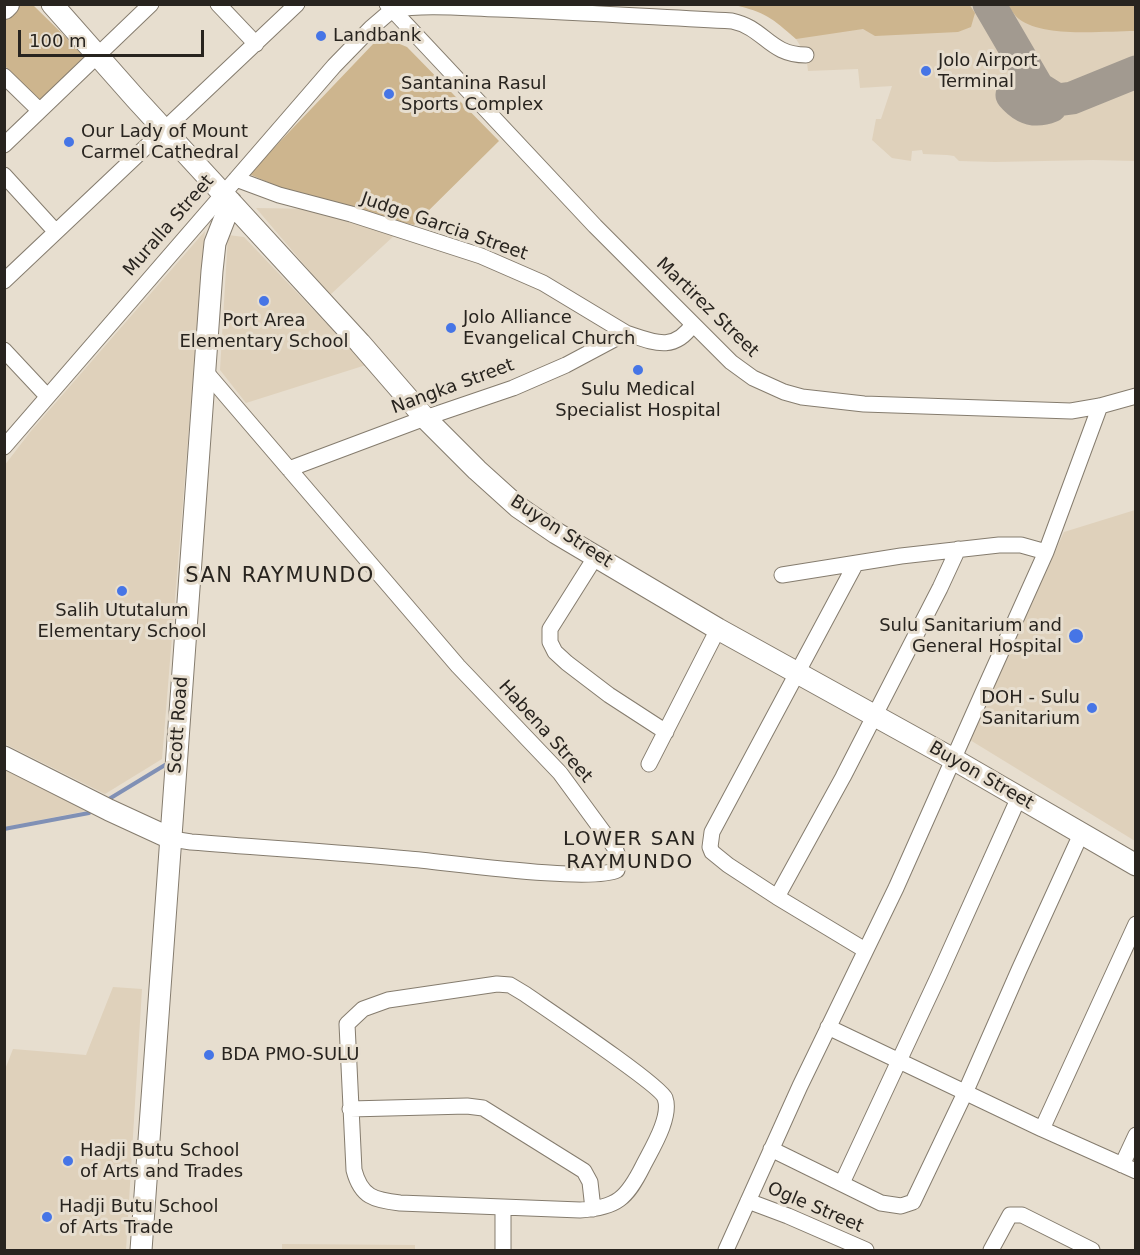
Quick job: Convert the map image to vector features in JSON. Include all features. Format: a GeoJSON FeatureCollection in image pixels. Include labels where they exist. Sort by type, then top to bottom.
{"type":"FeatureCollection","features":[{"type":"Feature","properties":{"kind":"main road","name":"Buyon Street"},"geometry":{"type":"LineString","coordinates":[[52,4],[165,129],[230,192],[425,418],[518,507],[718,629],[953,759],[1136,865]]}},
{"type":"Feature","properties":{"kind":"main road","name":"Scott Road"},"geometry":{"type":"LineString","coordinates":[[141,1251],[215,243],[230,192]]}},
{"type":"Feature","properties":{"kind":"main road"},"geometry":{"type":"LineString","coordinates":[[4,757],[172,839]]}},
{"type":"Feature","properties":{"kind":"street"},"geometry":{"type":"LineString","coordinates":[[4,145],[151,4]]}},
{"type":"Feature","properties":{"kind":"street"},"geometry":{"type":"LineString","coordinates":[[218,4],[255,44]]}},
{"type":"Feature","properties":{"kind":"street"},"geometry":{"type":"LineString","coordinates":[[4,282],[297,4]]}},
{"type":"Feature","properties":{"kind":"street"},"geometry":{"type":"LineString","coordinates":[[389,7],[613,9],[732,21],[750,28],[781,51],[792,55],[806,55]]}},
{"type":"Feature","properties":{"kind":"street","name":"Muralla Street"},"geometry":{"type":"LineString","coordinates":[[4,447],[230,192],[334,66],[389,7]]}},
{"type":"Feature","properties":{"kind":"street","name":"Martirez Street"},"geometry":{"type":"LineString","coordinates":[[389,7],[580,210],[731,362],[770,386],[802,397],[864,404],[950,408],[1071,411],[1136,396]]}},
{"type":"Feature","properties":{"kind":"street"},"geometry":{"type":"LineString","coordinates":[[4,76],[39,110]]}},
{"type":"Feature","properties":{"kind":"street"},"geometry":{"type":"LineString","coordinates":[[4,175],[56,232]]}},
{"type":"Feature","properties":{"kind":"street","name":"Judge Garcia Street"},"geometry":{"type":"LineString","coordinates":[[230,192],[279,195],[351,214],[481,256],[543,283],[626,333],[656,342],[667,343],[681,338],[693,324]]}},
{"type":"Feature","properties":{"kind":"street","name":"Nangka Street"},"geometry":{"type":"LineString","coordinates":[[289,469],[521,384],[566,365],[626,333]]}},
{"type":"Feature","properties":{"kind":"street"},"geometry":{"type":"LineString","coordinates":[[4,350],[47,396]]}},
{"type":"Feature","properties":{"kind":"street","name":"Habena Street"},"geometry":{"type":"LineString","coordinates":[[172,839],[576,873],[611,873],[617,870],[620,864],[615,848],[560,773],[458,666],[205,371]]}},
{"type":"Feature","properties":{"kind":"street"},"geometry":{"type":"LineString","coordinates":[[726,1251],[828,1027],[896,888],[1046,552],[1100,406]]}},
{"type":"Feature","properties":{"kind":"street"},"geometry":{"type":"LineString","coordinates":[[782,575],[958,549],[1021,545],[1046,552]]}},
{"type":"Feature","properties":{"kind":"street"},"geometry":{"type":"LineString","coordinates":[[777,897],[874,716],[958,549]]}},
{"type":"Feature","properties":{"kind":"street"},"geometry":{"type":"LineString","coordinates":[[596,556],[550,630],[550,642],[555,652],[567,663],[609,695],[666,732]]}},
{"type":"Feature","properties":{"kind":"street"},"geometry":{"type":"LineString","coordinates":[[855,565],[712,832],[710,841],[712,852],[777,897],[865,950]]}},
{"type":"Feature","properties":{"kind":"street"},"geometry":{"type":"LineString","coordinates":[[650,764],[718,629]]}},
{"type":"Feature","properties":{"kind":"street"},"geometry":{"type":"LineString","coordinates":[[842,1182],[1019,797]]}},
{"type":"Feature","properties":{"kind":"street"},"geometry":{"type":"LineString","coordinates":[[771,1149],[881,1203],[901,1206],[913,1202],[965,1093],[1018,970],[1081,834]]}},
{"type":"Feature","properties":{"kind":"street"},"geometry":{"type":"LineString","coordinates":[[1042,1129],[1136,924]]}},
{"type":"Feature","properties":{"kind":"street"},"geometry":{"type":"LineString","coordinates":[[497,984],[514,987],[645,1078],[665,1097],[664,1122],[633,1186],[618,1202],[593,1209],[503,1207],[400,1203],[381,1200],[361,1189],[354,1170],[346,1030],[347,1024],[359,1012],[388,1000],[449,990],[497,984]]}},
{"type":"Feature","properties":{"kind":"street"},"geometry":{"type":"LineString","coordinates":[[828,1027],[1129,1168],[1136,1135]]}},
{"type":"Feature","properties":{"kind":"street"},"geometry":{"type":"LineString","coordinates":[[350,1109],[467,1106],[483,1108],[584,1172],[590,1182],[593,1209]]}},
{"type":"Feature","properties":{"kind":"street","name":"Ogle Street"},"geometry":{"type":"LineString","coordinates":[[748,1201],[788,1216],[848,1247],[866,1251]]}},
{"type":"Feature","properties":{"kind":"street"},"geometry":{"type":"LineString","coordinates":[[503,1207],[503,1251]]}},
{"type":"Feature","properties":{"kind":"street"},"geometry":{"type":"LineString","coordinates":[[991,1251],[1005,1221],[1010,1215],[1016,1214],[1092,1251]]}},
{"type":"Feature","properties":{"kind":"shaded area"},"geometry":{"type":"Polygon","coordinates":[[[969,4],[975,13],[971,27],[958,32],[875,36],[863,29],[796,39],[768,17],[734,5],[969,4]]]}},
{"type":"Feature","properties":{"kind":"shaded area"},"geometry":{"type":"Polygon","coordinates":[[[20,5],[33,5],[85,56],[40,101],[5,66],[5,20],[20,5]]]}},
{"type":"Feature","properties":{"kind":"shaded area"},"geometry":{"type":"Polygon","coordinates":[[[734,5],[1135,5],[1135,161],[959,161],[954,156],[923,154],[922,150],[912,151],[911,161],[892,158],[872,140],[876,119],[881,119],[892,86],[860,88],[858,69],[808,71],[806,55],[796,39],[758,10],[734,5]]]}},
{"type":"Feature","properties":{"kind":"shaded area"},"geometry":{"type":"Polygon","coordinates":[[[1008,5],[1135,5],[1135,31],[1075,32],[1043,29],[1019,19],[1008,5]]]}},
{"type":"Feature","properties":{"kind":"shaded area","name":"Santanina Rasul Sports Complex"},"geometry":{"type":"Polygon","coordinates":[[[390,40],[407,47],[499,141],[414,225],[315,203],[249,174],[374,43],[390,40]]]}},
{"type":"Feature","properties":{"kind":"shaded area"},"geometry":{"type":"Polygon","coordinates":[[[256,208],[315,209],[397,233],[330,295],[256,208]]]}},
{"type":"Feature","properties":{"kind":"shaded area"},"geometry":{"type":"Polygon","coordinates":[[[205,231],[162,759],[105,794],[5,744],[4,466],[31,431],[205,231]]]}},
{"type":"Feature","properties":{"kind":"shaded area","name":"Port Area Elementary School"},"geometry":{"type":"Polygon","coordinates":[[[228,235],[244,237],[366,365],[246,403],[220,370],[228,235]]]}},
{"type":"Feature","properties":{"kind":"shaded area","name":"Sulu Sanitarium and General Hospital"},"geometry":{"type":"Polygon","coordinates":[[[1135,510],[1135,841],[970,740],[1064,532],[1135,510]]]}},
{"type":"Feature","properties":{"kind":"shaded area"},"geometry":{"type":"Polygon","coordinates":[[[5,768],[86,811],[5,827],[5,768]]]}},
{"type":"Feature","properties":{"kind":"shaded area","name":"Hadji Butu School of Arts and Trades"},"geometry":{"type":"Polygon","coordinates":[[[113,987],[142,989],[126,1250],[5,1250],[4,1072],[13,1049],[86,1055],[113,987]]]}},
{"type":"Feature","properties":{"kind":"shaded area"},"geometry":{"type":"Polygon","coordinates":[[[282,1244],[415,1245],[415,1250],[282,1250],[282,1244]]]}},
{"type":"Feature","properties":{"kind":"waterway"},"geometry":{"type":"LineString","coordinates":[[109,799],[165,765]]}},
{"type":"Feature","properties":{"kind":"waterway"},"geometry":{"type":"LineString","coordinates":[[4,829],[89,813]]}},
{"type":"Feature","properties":{"kind":"taxiway"},"geometry":{"type":"LineString","coordinates":[[989,4],[1051,106],[1039,109],[1029,108],[1012,95]]}},
{"type":"Feature","properties":{"kind":"taxiway"},"geometry":{"type":"LineString","coordinates":[[1038,88],[1057,100],[1072,98],[1136,72]]}},
{"type":"Feature","properties":{"kind":"place","name":"Landbank"},"geometry":{"type":"Point","coordinates":[321,36]}},
{"type":"Feature","properties":{"kind":"place","name":"Jolo Airport Terminal"},"geometry":{"type":"Point","coordinates":[926,71]}},
{"type":"Feature","properties":{"kind":"place","name":"Santanina Rasul Sports Complex"},"geometry":{"type":"Point","coordinates":[389,94]}},
{"type":"Feature","properties":{"kind":"place","name":"Our Lady of Mount Carmel Cathedral"},"geometry":{"type":"Point","coordinates":[69,142]}},
{"type":"Feature","properties":{"kind":"place","name":"Port Area Elementary School"},"geometry":{"type":"Point","coordinates":[264,301]}},
{"type":"Feature","properties":{"kind":"place","name":"Jolo Alliance Evangelical Church"},"geometry":{"type":"Point","coordinates":[451,328]}},
{"type":"Feature","properties":{"kind":"place","name":"Sulu Medical Specialist Hospital"},"geometry":{"type":"Point","coordinates":[638,370]}},
{"type":"Feature","properties":{"kind":"place","name":"Salih Ututalum Elementary School"},"geometry":{"type":"Point","coordinates":[122,591]}},
{"type":"Feature","properties":{"kind":"place","name":"Sulu Sanitarium and General Hospital"},"geometry":{"type":"Point","coordinates":[1076,636]}},
{"type":"Feature","properties":{"kind":"place","name":"DOH - Sulu Sanitarium"},"geometry":{"type":"Point","coordinates":[1092,708]}},
{"type":"Feature","properties":{"kind":"place","name":"BDA PMO-SULU"},"geometry":{"type":"Point","coordinates":[209,1055]}},
{"type":"Feature","properties":{"kind":"place","name":"Hadji Butu School of Arts and Trades"},"geometry":{"type":"Point","coordinates":[68,1161]}},
{"type":"Feature","properties":{"kind":"place","name":"Hadji Butu School of Arts Trade"},"geometry":{"type":"Point","coordinates":[47,1217]}},
{"type":"Feature","properties":{"kind":"district","name":"SAN RAYMUNDO"},"geometry":{"type":"Point","coordinates":[280,577]}},
{"type":"Feature","properties":{"kind":"district","name":"LOWER SAN RAYMUNDO"},"geometry":{"type":"Point","coordinates":[630,852]}}]}
